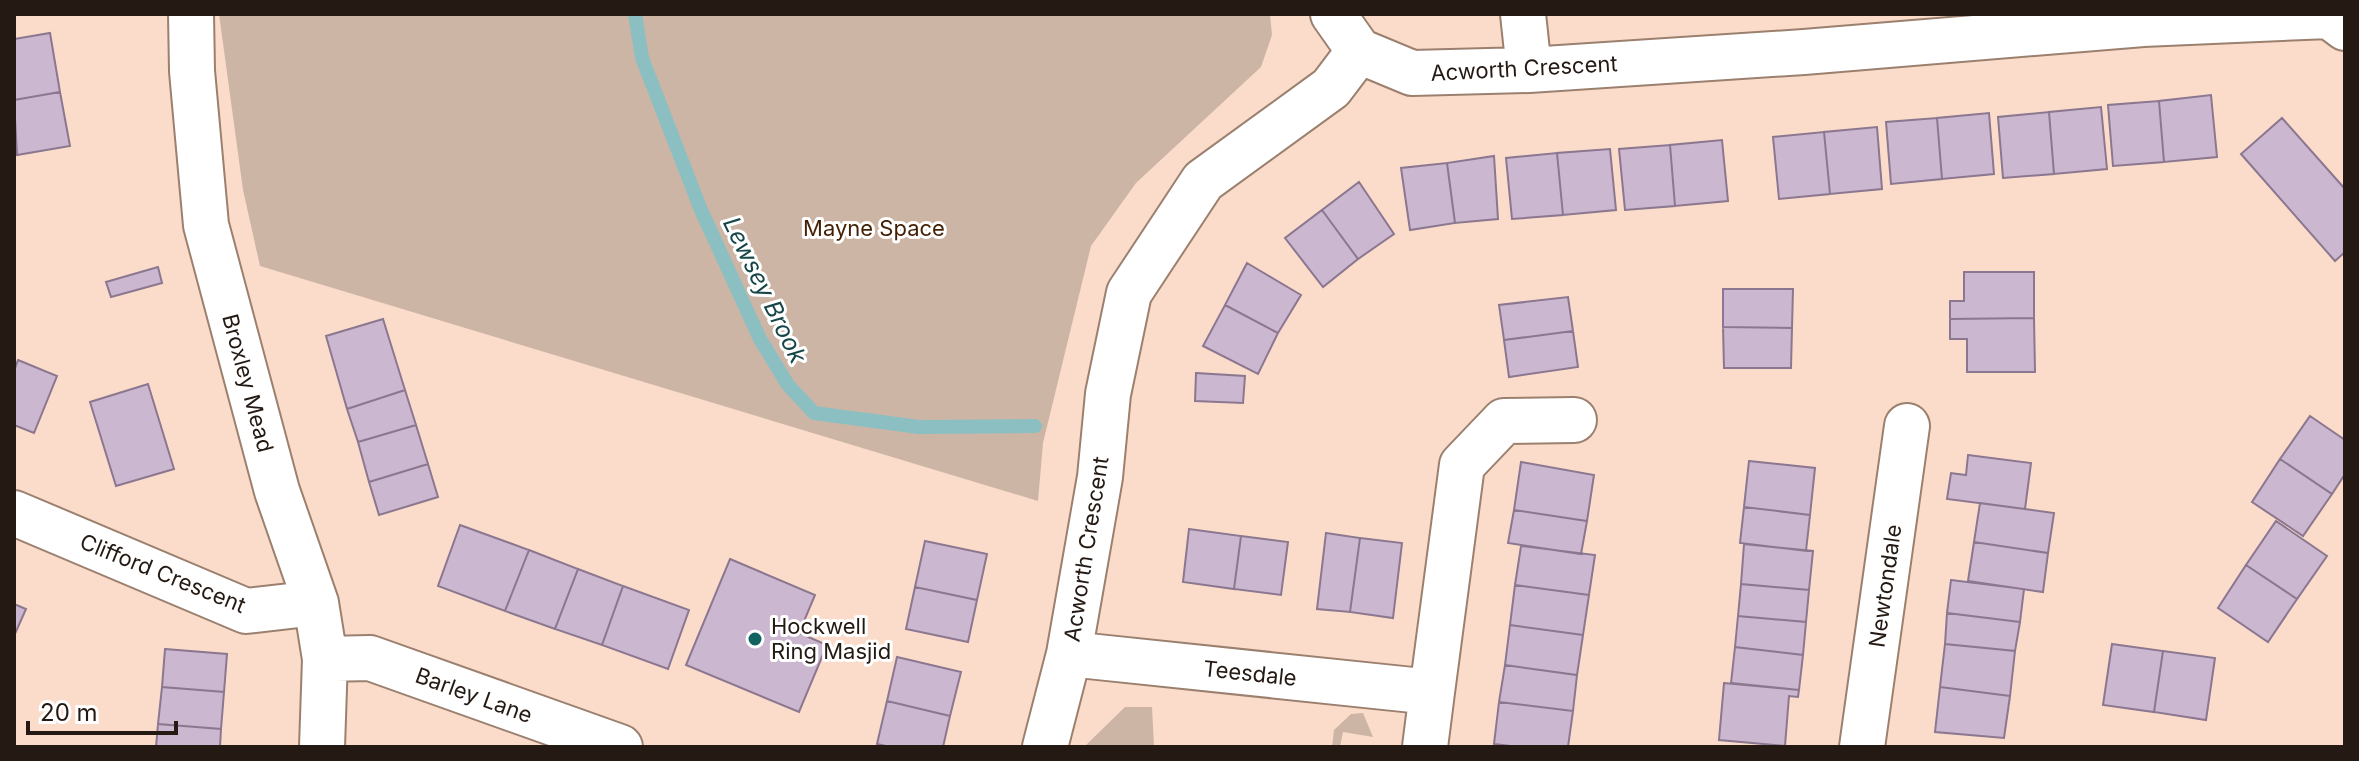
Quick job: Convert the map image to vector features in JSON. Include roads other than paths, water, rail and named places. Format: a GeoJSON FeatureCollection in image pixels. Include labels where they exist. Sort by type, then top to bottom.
{"type":"FeatureCollection","features":[{"type":"Feature","properties":{"kind":"street","name":"Broxley Mead"},"geometry":{"type":"LineString","coordinates":[[191,14],[192,71],[206,225],[277,491],[316,603],[325,659],[322,747]]}},
{"type":"Feature","properties":{"kind":"street"},"geometry":{"type":"LineString","coordinates":[[1333,14],[1359,51]]}},
{"type":"Feature","properties":{"kind":"street"},"geometry":{"type":"LineString","coordinates":[[1523,14],[1529,70]]}},
{"type":"Feature","properties":{"kind":"street","name":"Acworth Crescent"},"geometry":{"type":"LineString","coordinates":[[1045,747],[1069,654],[1100,477],[1108,394],[1129,293],[1203,181],[1331,88],[1359,51],[1412,73],[1529,70],[1802,33],[2142,19],[2329,16],[2345,28]]}},
{"type":"Feature","properties":{"kind":"street"},"geometry":{"type":"LineString","coordinates":[[1425,747],[1462,465],[1504,421],[1574,420]]}},
{"type":"Feature","properties":{"kind":"street","name":"Newtondale"},"geometry":{"type":"LineString","coordinates":[[1862,747],[1907,426]]}},
{"type":"Feature","properties":{"kind":"street","name":"Clifford Crescent"},"geometry":{"type":"LineString","coordinates":[[14,513],[246,611],[316,603]]}},
{"type":"Feature","properties":{"kind":"street","name":"Teesdale"},"geometry":{"type":"LineString","coordinates":[[1069,654],[1432,692]]}},
{"type":"Feature","properties":{"kind":"street","name":"Barley Lane"},"geometry":{"type":"LineString","coordinates":[[325,659],[370,658],[620,747]]}},
{"type":"Feature","properties":{"kind":"waterway","name":"Lewsey Brook"},"geometry":{"type":"LineString","coordinates":[[635,14],[642,58],[701,210],[760,339],[788,385],[814,413],[919,427],[1035,426]]}},
{"type":"Feature","properties":{"kind":"place","name":"Hockwell Ring Masjid"},"geometry":{"type":"Point","coordinates":[755,639]}},
{"type":"Feature","properties":{"kind":"park label","name":"Mayne Space"},"geometry":{"type":"Point","coordinates":[874,228]}}]}
